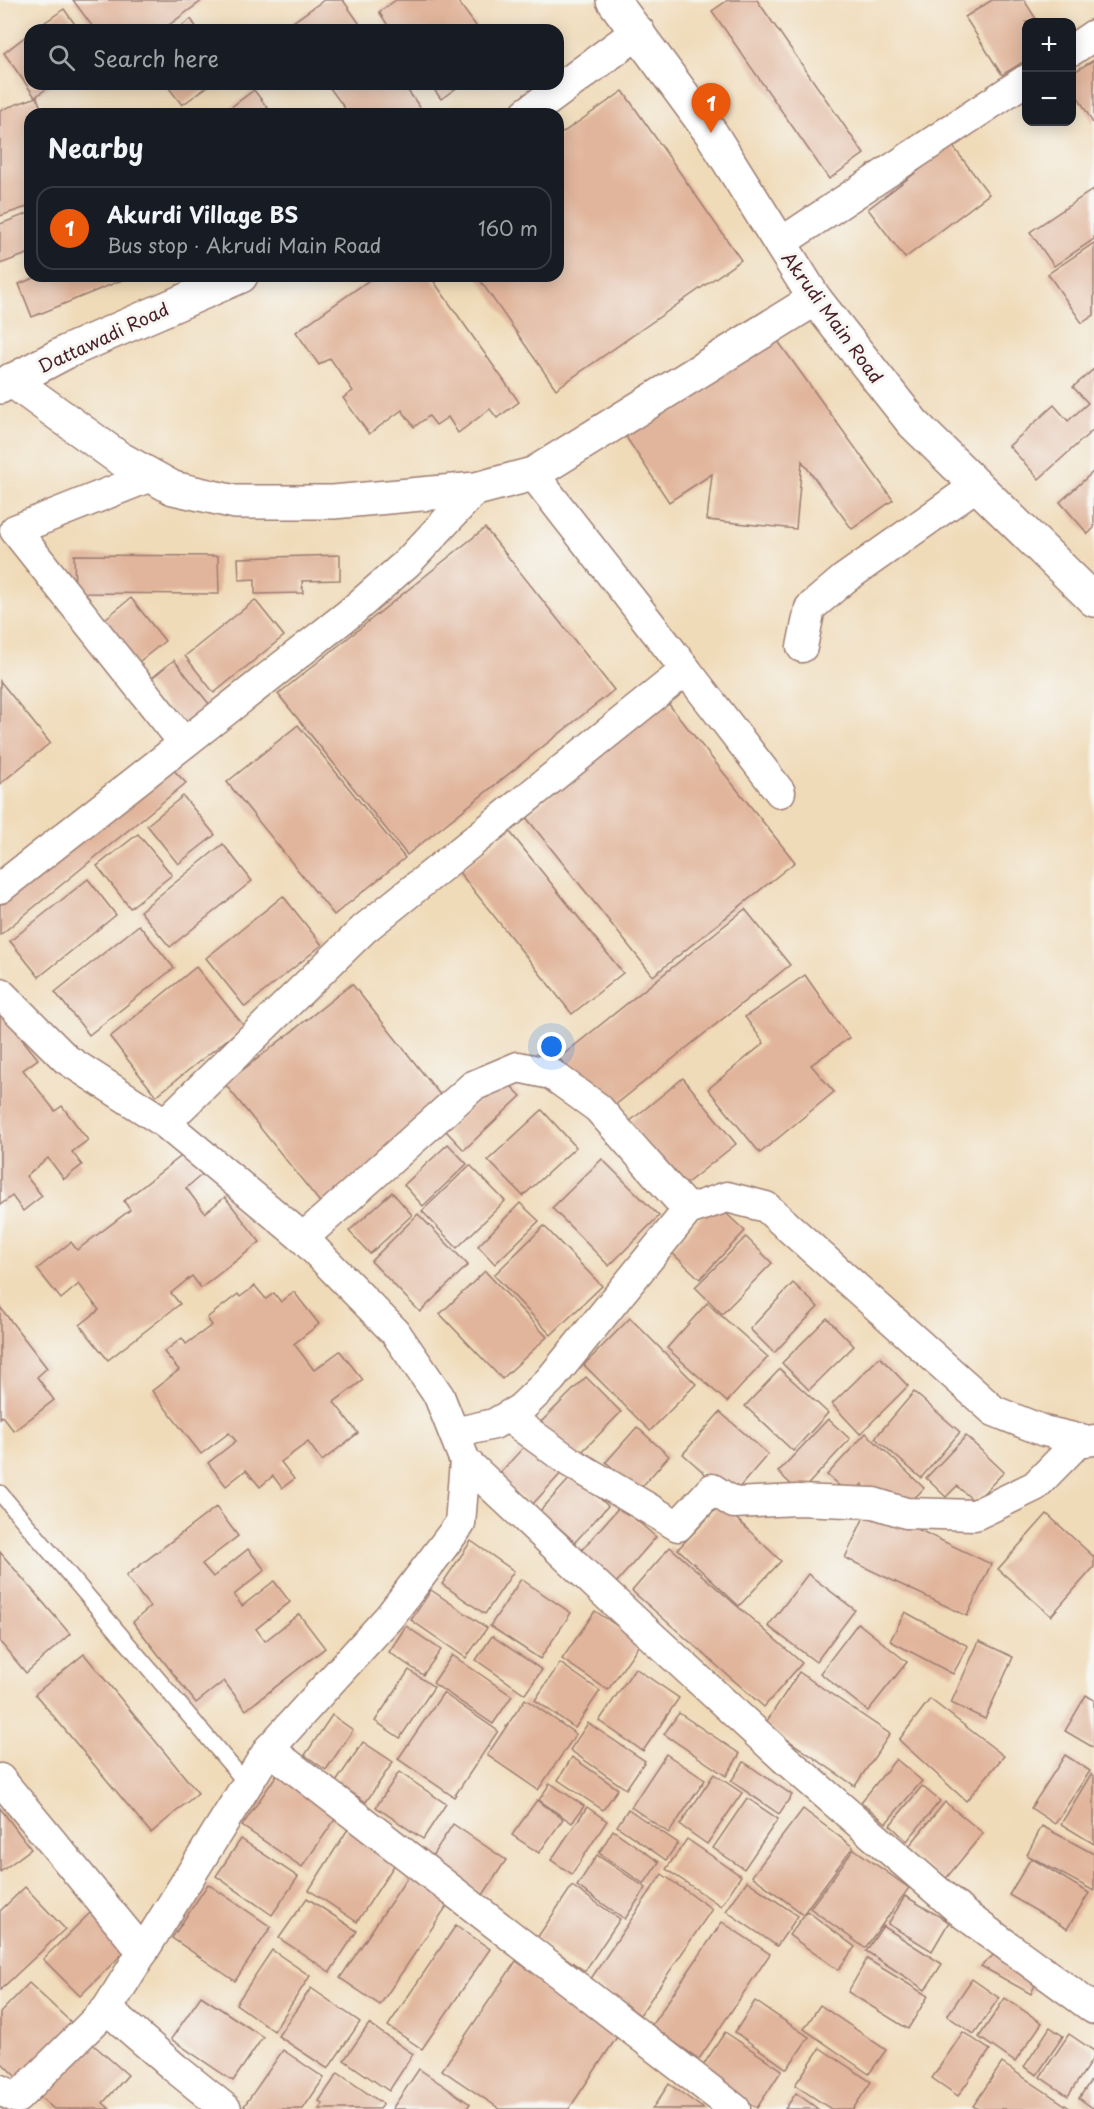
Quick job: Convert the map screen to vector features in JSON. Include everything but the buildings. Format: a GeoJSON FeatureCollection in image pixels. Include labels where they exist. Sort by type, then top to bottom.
{"type":"FeatureCollection","features":[{"type":"Feature","properties":{"kind":"street","name":"Akrudi Main Road"},"geometry":{"type":"LineString","coordinates":[[613,0],[711,134],[815,299],[913,423],[976,485],[1091,591]]}},
{"type":"Feature","properties":{"kind":"street"},"geometry":{"type":"LineString","coordinates":[[564,87],[638,32]]}},
{"type":"Feature","properties":{"kind":"street"},"geometry":{"type":"LineString","coordinates":[[1076,47],[1094,35]]}},
{"type":"Feature","properties":{"kind":"street"},"geometry":{"type":"LineString","coordinates":[[779,244],[1022,83]]}},
{"type":"Feature","properties":{"kind":"street"},"geometry":{"type":"LineString","coordinates":[[535,108],[559,90]]}},
{"type":"Feature","properties":{"kind":"street","name":"Dattawadi Road"},"geometry":{"type":"LineString","coordinates":[[6,384],[86,343],[227,282]]}},
{"type":"Feature","properties":{"kind":"street"},"geometry":{"type":"LineString","coordinates":[[6,384],[119,458],[172,489],[235,502],[333,502],[476,489],[533,474],[815,299]]}},
{"type":"Feature","properties":{"kind":"street"},"geometry":{"type":"LineString","coordinates":[[533,474],[780,792]]}},
{"type":"Feature","properties":{"kind":"street"},"geometry":{"type":"LineString","coordinates":[[151,476],[15,530],[184,743]]}},
{"type":"Feature","properties":{"kind":"street"},"geometry":{"type":"LineString","coordinates":[[802,647],[810,608],[844,579],[976,485]]}},
{"type":"Feature","properties":{"kind":"street"},"geometry":{"type":"LineString","coordinates":[[0,888],[350,613],[407,564],[476,489]]}},
{"type":"Feature","properties":{"kind":"street"},"geometry":{"type":"LineString","coordinates":[[165,1123],[364,929],[686,670]]}},
{"type":"Feature","properties":{"kind":"street"},"geometry":{"type":"LineString","coordinates":[[0,993],[66,1059],[165,1123],[303,1238],[395,1332],[439,1396],[465,1461],[608,1596],[785,1759],[965,1915],[1094,2009]]}},
{"type":"Feature","properties":{"kind":"street"},"geometry":{"type":"LineString","coordinates":[[303,1238],[473,1086],[518,1067],[551,1074],[598,1108],[688,1210]]}},
{"type":"Feature","properties":{"kind":"street"},"geometry":{"type":"LineString","coordinates":[[454,1433],[494,1424],[520,1409],[550,1380],[688,1210],[727,1197],[766,1207],[994,1411],[1044,1431],[1087,1440]]}},
{"type":"Feature","properties":{"kind":"street"},"geometry":{"type":"LineString","coordinates":[[507,1417],[579,1467],[678,1526],[712,1490],[734,1503],[798,1500],[874,1503],[906,1513],[975,1515],[1035,1486],[1087,1440]]}},
{"type":"Feature","properties":{"kind":"street"},"geometry":{"type":"LineString","coordinates":[[0,2090],[16,2098],[107,2009],[269,1749],[390,1616],[460,1524],[465,1461]]}},
{"type":"Feature","properties":{"kind":"street"},"geometry":{"type":"LineString","coordinates":[[269,1749],[735,2109]]}},
{"type":"Feature","properties":{"kind":"street"},"geometry":{"type":"LineString","coordinates":[[0,1779],[143,1952]]}},
{"type":"Feature","properties":{"kind":"street"},"geometry":{"type":"LineString","coordinates":[[107,2009],[226,2109]]}},
{"type":"Feature","properties":{"kind":"lane"},"geometry":{"type":"LineString","coordinates":[[0,1492],[247,1784]]}},
{"type":"Feature","properties":{"kind":"place","name":"Akurdi Village BS"},"geometry":{"type":"Point","coordinates":[711,133]}}]}
